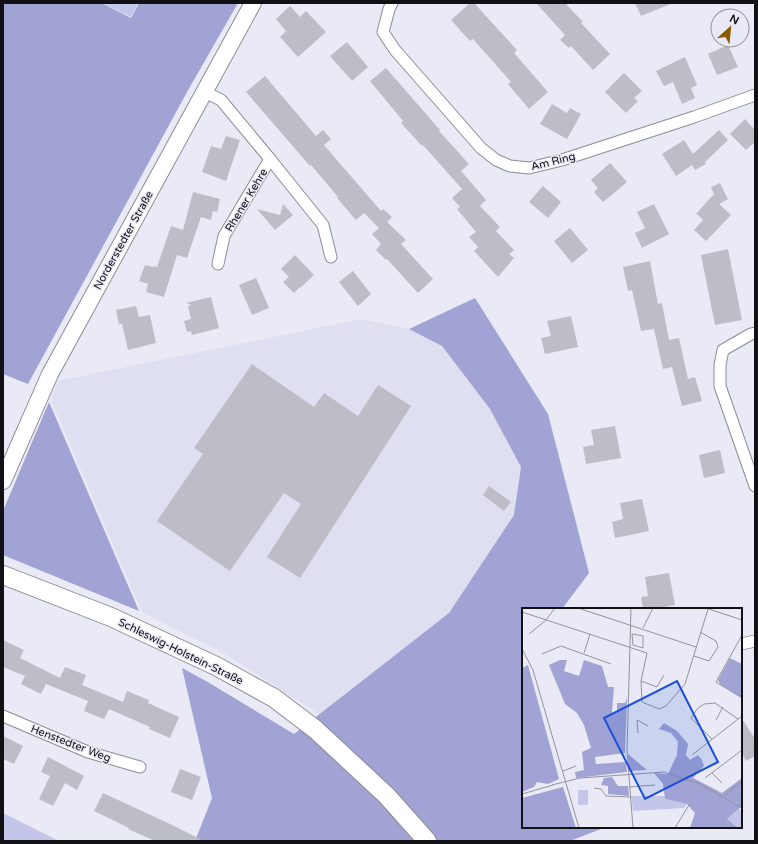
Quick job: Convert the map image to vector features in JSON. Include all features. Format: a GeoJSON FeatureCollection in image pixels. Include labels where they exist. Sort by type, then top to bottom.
{"type":"FeatureCollection","features":[{"type":"Feature","properties":{"kind":"main road","name":"Schleswig-Holstein-Straße"},"geometry":{"type":"LineString","coordinates":[[3,575],[111,617],[216,666],[274,698],[315,729],[387,796],[427,841]]}},
{"type":"Feature","properties":{"kind":"street","name":"Norderstedter Straße"},"geometry":{"type":"LineString","coordinates":[[3,481],[50,374],[254,3]]}},
{"type":"Feature","properties":{"kind":"street","name":"Am Ring"},"geometry":{"type":"LineString","coordinates":[[392,3],[383,32],[395,50],[481,148],[496,160],[510,166],[529,168],[562,160],[694,117],[755,95]]}},
{"type":"Feature","properties":{"kind":"street","name":"Rhener Kehre"},"geometry":{"type":"LineString","coordinates":[[205,92],[221,100],[323,225],[331,257]]}},
{"type":"Feature","properties":{"kind":"street","name":"Rhener Kehre"},"geometry":{"type":"LineString","coordinates":[[218,264],[224,236],[270,159]]}},
{"type":"Feature","properties":{"kind":"street"},"geometry":{"type":"LineString","coordinates":[[755,333],[723,350],[720,365],[720,386],[755,486]]}},
{"type":"Feature","properties":{"kind":"street"},"geometry":{"type":"LineString","coordinates":[[742,644],[755,641]]}},
{"type":"Feature","properties":{"kind":"street","name":"Henstedter Weg"},"geometry":{"type":"LineString","coordinates":[[3,716],[88,752],[140,767]]}},
{"type":"Feature","properties":{"kind":"shaded area"},"geometry":{"type":"Polygon","coordinates":[[[3,3],[102,3],[131,18],[139,3],[238,3],[187,92],[28,384],[3,374],[3,3]]]}},
{"type":"Feature","properties":{"kind":"shaded area"},"geometry":{"type":"Polygon","coordinates":[[[103,3],[138,3],[131,17],[103,3]]]}},
{"type":"Feature","properties":{"kind":"shaded area"},"geometry":{"type":"Polygon","coordinates":[[[475,298],[548,414],[589,573],[563,608],[522,608],[522,828],[603,828],[570,841],[195,841],[212,798],[182,668],[294,734],[449,613],[514,515],[521,467],[490,409],[442,346],[409,329],[475,298]]]}},
{"type":"Feature","properties":{"kind":"shaded area"},"geometry":{"type":"Polygon","coordinates":[[[361,319],[409,329],[442,346],[490,409],[521,467],[514,515],[449,613],[319,714],[227,655],[142,612],[51,400],[58,381],[361,319]]]}},
{"type":"Feature","properties":{"kind":"shaded area"},"geometry":{"type":"Polygon","coordinates":[[[49,402],[139,611],[3,555],[3,511],[49,402]]]}},
{"type":"Feature","properties":{"kind":"shaded area"},"geometry":{"type":"Polygon","coordinates":[[[3,813],[59,841],[3,841],[3,813]]]}},
{"type":"Feature","properties":{"kind":"building"},"geometry":{"type":"Polygon","coordinates":[[[470,3],[474,3],[517,50],[514,53],[548,92],[529,109],[508,84],[511,82],[473,39],[470,41],[451,20],[470,3]]]}},
{"type":"Feature","properties":{"kind":"building"},"geometry":{"type":"Polygon","coordinates":[[[536,3],[565,3],[583,22],[581,23],[610,54],[593,70],[571,46],[569,48],[560,40],[565,35],[536,3]]]}},
{"type":"Feature","properties":{"kind":"building"},"geometry":{"type":"Polygon","coordinates":[[[635,3],[673,3],[641,16],[635,3]]]}},
{"type":"Feature","properties":{"kind":"building"},"geometry":{"type":"Polygon","coordinates":[[[290,6],[300,17],[306,11],[326,32],[298,57],[280,37],[286,31],[276,19],[290,6]]]}},
{"type":"Feature","properties":{"kind":"building"},"geometry":{"type":"Polygon","coordinates":[[[347,42],[368,67],[352,81],[330,56],[347,42]]]}},
{"type":"Feature","properties":{"kind":"building"},"geometry":{"type":"Polygon","coordinates":[[[721,48],[729,48],[738,67],[717,75],[708,54],[721,48]]]}},
{"type":"Feature","properties":{"kind":"building"},"geometry":{"type":"Polygon","coordinates":[[[685,57],[697,85],[691,88],[695,98],[682,104],[673,82],[664,86],[656,71],[685,57]]]}},
{"type":"Feature","properties":{"kind":"building"},"geometry":{"type":"Polygon","coordinates":[[[386,68],[469,164],[461,171],[486,200],[480,206],[500,227],[496,231],[514,250],[509,254],[514,258],[498,277],[474,251],[478,247],[469,237],[476,232],[457,209],[460,207],[452,198],[462,189],[423,145],[422,146],[401,123],[403,121],[370,81],[386,68]]]}},
{"type":"Feature","properties":{"kind":"building"},"geometry":{"type":"Polygon","coordinates":[[[624,73],[642,91],[634,98],[638,101],[626,113],[605,92],[624,73]]]}},
{"type":"Feature","properties":{"kind":"building"},"geometry":{"type":"Polygon","coordinates":[[[265,76],[316,136],[323,130],[331,139],[324,145],[381,211],[383,209],[392,217],[387,222],[406,240],[401,244],[433,279],[418,293],[387,259],[386,260],[376,250],[381,244],[372,234],[379,228],[364,213],[356,220],[311,165],[310,166],[246,92],[265,76]]]}},
{"type":"Feature","properties":{"kind":"building"},"geometry":{"type":"Polygon","coordinates":[[[552,104],[567,113],[570,108],[581,114],[567,139],[540,124],[552,104]]]}},
{"type":"Feature","properties":{"kind":"building"},"geometry":{"type":"Polygon","coordinates":[[[745,119],[755,130],[755,142],[746,150],[730,134],[745,119]]]}},
{"type":"Feature","properties":{"kind":"building"},"geometry":{"type":"Polygon","coordinates":[[[719,130],[728,140],[705,162],[706,164],[695,170],[692,165],[676,176],[662,154],[684,140],[693,154],[719,130]]]}},
{"type":"Feature","properties":{"kind":"building"},"geometry":{"type":"Polygon","coordinates":[[[226,136],[240,140],[226,181],[202,172],[211,146],[221,149],[226,136]]]}},
{"type":"Feature","properties":{"kind":"building"},"geometry":{"type":"Polygon","coordinates":[[[610,163],[627,182],[603,202],[594,192],[598,188],[591,180],[610,163]]]}},
{"type":"Feature","properties":{"kind":"building"},"geometry":{"type":"Polygon","coordinates":[[[720,183],[728,199],[719,204],[731,215],[706,241],[694,230],[703,220],[697,214],[695,215],[714,194],[711,187],[720,183]]]}},
{"type":"Feature","properties":{"kind":"building"},"geometry":{"type":"Polygon","coordinates":[[[543,186],[561,202],[548,218],[529,202],[543,186]]]}},
{"type":"Feature","properties":{"kind":"building"},"geometry":{"type":"Polygon","coordinates":[[[193,192],[220,199],[217,212],[213,211],[211,220],[201,217],[187,258],[177,255],[164,297],[146,292],[148,284],[139,281],[145,265],[157,267],[171,226],[183,230],[193,192]]]}},
{"type":"Feature","properties":{"kind":"building"},"geometry":{"type":"Polygon","coordinates":[[[283,204],[293,215],[275,230],[257,209],[280,215],[283,204]]]}},
{"type":"Feature","properties":{"kind":"building"},"geometry":{"type":"Polygon","coordinates":[[[654,204],[669,234],[642,248],[635,233],[645,228],[637,212],[654,204]]]}},
{"type":"Feature","properties":{"kind":"building"},"geometry":{"type":"Polygon","coordinates":[[[570,228],[588,250],[572,263],[554,241],[570,228]]]}},
{"type":"Feature","properties":{"kind":"building"},"geometry":{"type":"Polygon","coordinates":[[[728,249],[742,320],[715,325],[701,255],[728,249]]]}},
{"type":"Feature","properties":{"kind":"building"},"geometry":{"type":"Polygon","coordinates":[[[295,255],[314,275],[294,293],[283,282],[289,277],[281,269],[295,255]]]}},
{"type":"Feature","properties":{"kind":"building"},"geometry":{"type":"Polygon","coordinates":[[[650,261],[658,304],[662,303],[669,340],[679,338],[688,379],[695,377],[702,401],[682,406],[672,367],[663,369],[654,329],[641,331],[632,290],[628,291],[623,267],[650,261]]]}},
{"type":"Feature","properties":{"kind":"building"},"geometry":{"type":"Polygon","coordinates":[[[353,271],[371,294],[358,306],[339,282],[353,271]]]}},
{"type":"Feature","properties":{"kind":"building"},"geometry":{"type":"Polygon","coordinates":[[[256,278],[269,308],[252,315],[239,285],[256,278]]]}},
{"type":"Feature","properties":{"kind":"building"},"geometry":{"type":"Polygon","coordinates":[[[211,297],[219,328],[192,335],[191,331],[187,332],[184,321],[191,319],[188,306],[192,305],[186,303],[211,297]]]}},
{"type":"Feature","properties":{"kind":"building"},"geometry":{"type":"Polygon","coordinates":[[[136,306],[139,317],[150,315],[156,343],[128,350],[122,324],[119,324],[116,310],[136,306]]]}},
{"type":"Feature","properties":{"kind":"building"},"geometry":{"type":"Polygon","coordinates":[[[571,316],[578,347],[545,354],[541,338],[551,336],[547,321],[571,316]]]}},
{"type":"Feature","properties":{"kind":"building"},"geometry":{"type":"Polygon","coordinates":[[[252,364],[314,407],[324,393],[358,416],[378,385],[411,406],[300,578],[267,557],[301,504],[284,493],[230,571],[157,521],[203,454],[194,448],[252,364]]]}},
{"type":"Feature","properties":{"kind":"building"},"geometry":{"type":"Polygon","coordinates":[[[615,426],[621,458],[586,464],[583,447],[594,445],[591,430],[615,426]]]}},
{"type":"Feature","properties":{"kind":"building"},"geometry":{"type":"Polygon","coordinates":[[[720,450],[725,473],[704,478],[699,455],[720,450]]]}},
{"type":"Feature","properties":{"kind":"building"},"geometry":{"type":"Polygon","coordinates":[[[489,486],[511,502],[504,511],[483,495],[489,486]]]}},
{"type":"Feature","properties":{"kind":"building"},"geometry":{"type":"Polygon","coordinates":[[[642,499],[649,531],[615,538],[612,522],[623,519],[620,503],[642,499]]]}},
{"type":"Feature","properties":{"kind":"building"},"geometry":{"type":"Polygon","coordinates":[[[669,573],[675,605],[658,608],[643,608],[641,597],[648,596],[645,577],[669,573]]]}},
{"type":"Feature","properties":{"kind":"building"},"geometry":{"type":"Polygon","coordinates":[[[3,640],[24,650],[20,658],[60,678],[65,667],[86,675],[82,685],[123,702],[127,691],[149,700],[148,703],[179,717],[170,738],[149,729],[150,727],[109,709],[104,719],[84,711],[88,701],[46,684],[41,694],[21,684],[25,676],[3,667],[3,640]]]}},
{"type":"Feature","properties":{"kind":"building"},"geometry":{"type":"Polygon","coordinates":[[[742,719],[755,739],[755,756],[746,761],[742,754],[742,719]]]}},
{"type":"Feature","properties":{"kind":"building"},"geometry":{"type":"Polygon","coordinates":[[[3,736],[23,746],[14,764],[3,759],[3,736]]]}},
{"type":"Feature","properties":{"kind":"building"},"geometry":{"type":"Polygon","coordinates":[[[48,757],[84,776],[77,790],[65,783],[53,806],[39,799],[50,776],[41,772],[48,757]]]}},
{"type":"Feature","properties":{"kind":"building"},"geometry":{"type":"Polygon","coordinates":[[[180,769],[201,777],[192,800],[171,792],[180,769]]]}},
{"type":"Feature","properties":{"kind":"building"},"geometry":{"type":"Polygon","coordinates":[[[103,793],[204,841],[155,841],[128,829],[129,828],[94,811],[103,793]]]}}]}
